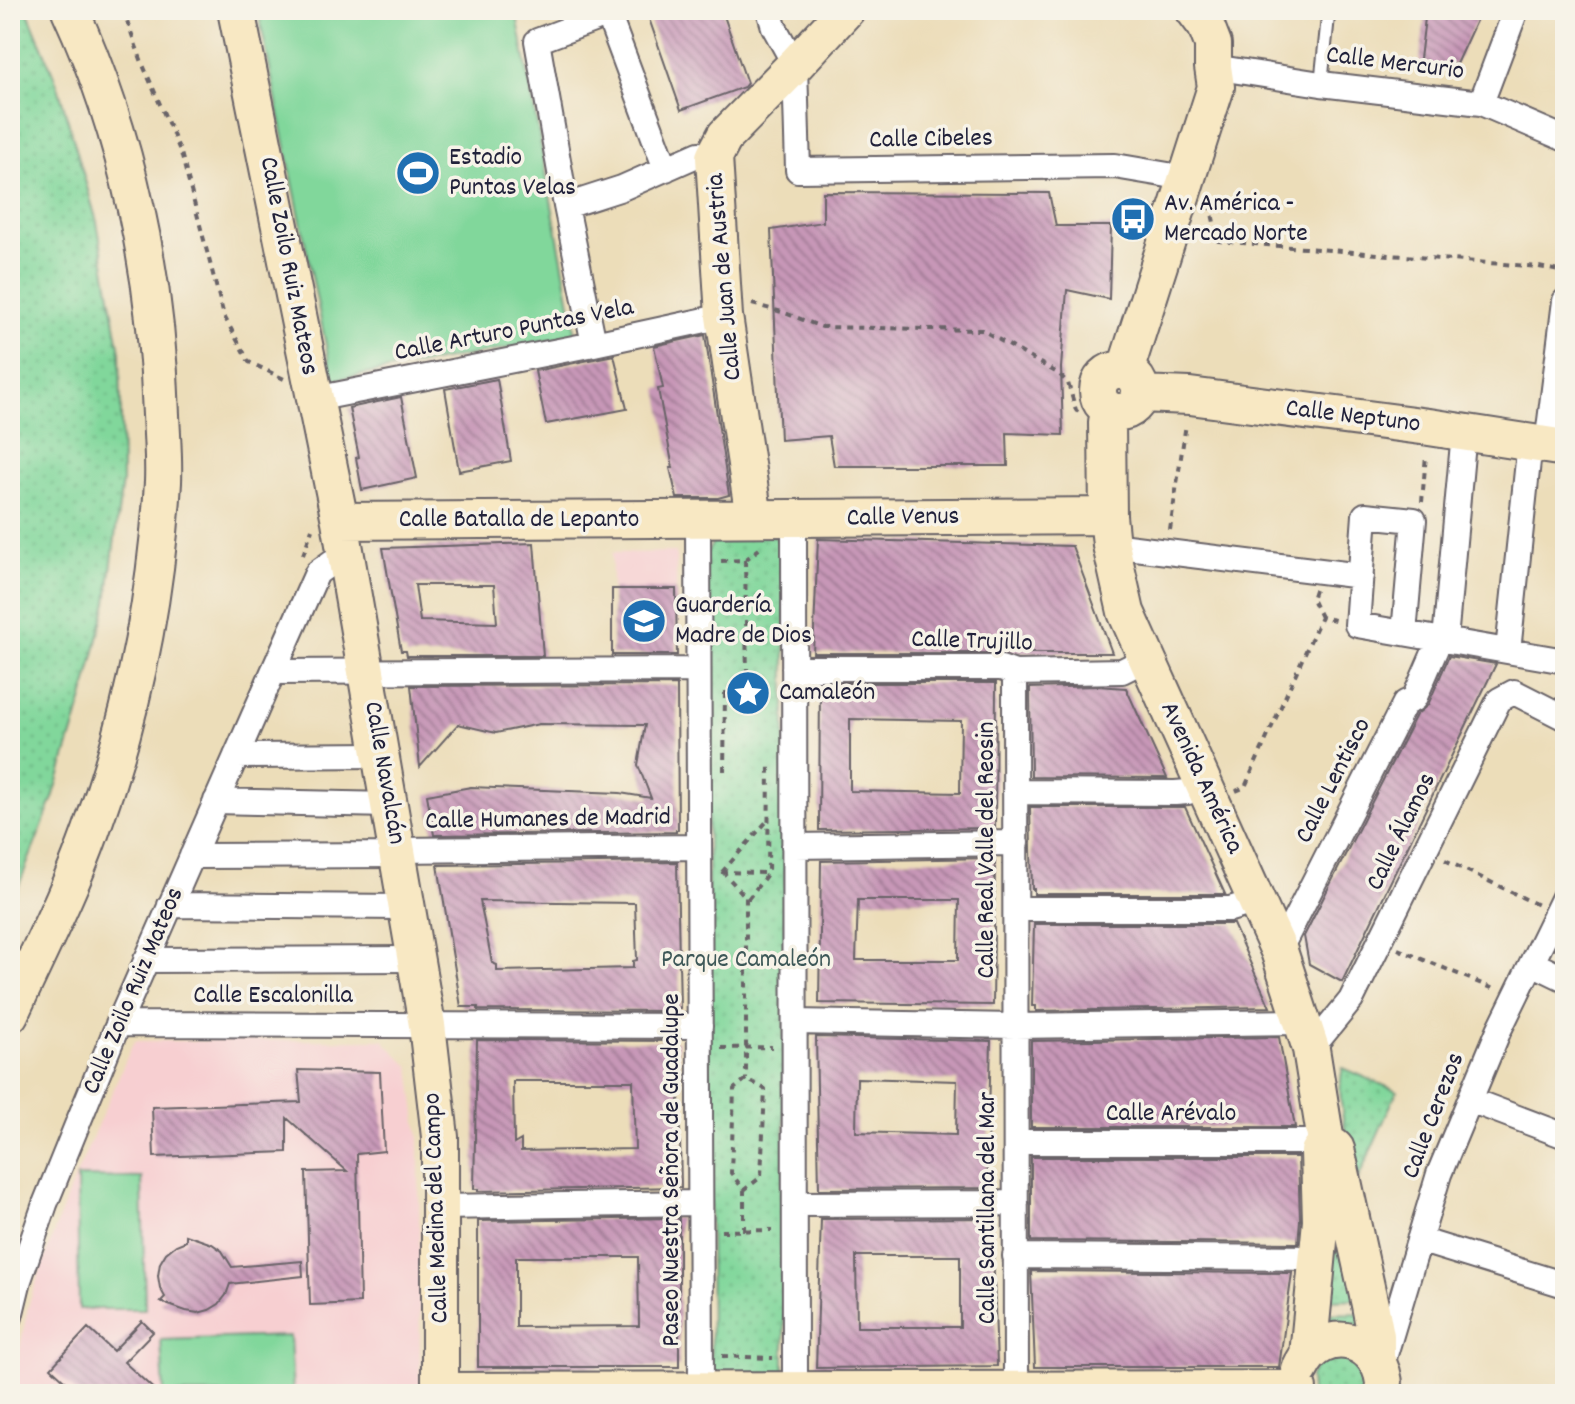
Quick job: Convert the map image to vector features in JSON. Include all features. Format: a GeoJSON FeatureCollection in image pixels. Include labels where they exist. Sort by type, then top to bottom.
{"type":"FeatureCollection","features":[{"type":"Feature","properties":{"kind":"street"},"geometry":{"type":"LineString","coordinates":[[10,1014],[91,831],[115,755],[133,690],[147,619],[163,480],[155,321],[136,209],[109,110],[70,10]]}},
{"type":"Feature","properties":{"kind":"street","name":"Calle Zoilo Ruiz Mateos"},"geometry":{"type":"LineString","coordinates":[[236,10],[327,521]]}},
{"type":"Feature","properties":{"kind":"street"},"geometry":{"type":"LineString","coordinates":[[769,10],[774,27],[795,65]]}},
{"type":"Feature","properties":{"kind":"street","name":"Calle Juan de Austria"},"geometry":{"type":"LineString","coordinates":[[777,519],[724,309],[714,157],[725,136],[846,10]]}},
{"type":"Feature","properties":{"kind":"street"},"geometry":{"type":"LineString","coordinates":[[1195,10],[1213,44],[1213,67]]}},
{"type":"Feature","properties":{"kind":"street"},"geometry":{"type":"LineString","coordinates":[[1481,103],[1516,10]]}},
{"type":"Feature","properties":{"kind":"street"},"geometry":{"type":"LineString","coordinates":[[594,344],[537,41],[614,12],[666,169]]}},
{"type":"Feature","properties":{"kind":"street","name":"Calle Cibeles"},"geometry":{"type":"LineString","coordinates":[[795,65],[798,170],[1115,166],[1185,185]]}},
{"type":"Feature","properties":{"kind":"street","name":"Calle Mercurio"},"geometry":{"type":"LineString","coordinates":[[1213,67],[1321,84],[1481,103],[1565,139]]}},
{"type":"Feature","properties":{"kind":"street","name":"Avenida América"},"geometry":{"type":"LineString","coordinates":[[1213,67],[1200,82],[1185,185],[1104,365],[1119,394],[1110,531],[1126,612],[1279,951],[1307,1036],[1326,1142],[1336,1149],[1370,1305],[1380,1373]]}},
{"type":"Feature","properties":{"kind":"street"},"geometry":{"type":"LineString","coordinates":[[566,206],[622,188],[699,154],[714,157]]}},
{"type":"Feature","properties":{"kind":"street"},"geometry":{"type":"LineString","coordinates":[[1508,651],[1547,445],[1565,301]]}},
{"type":"Feature","properties":{"kind":"street","name":"Calle Arturo Puntas Vela"},"geometry":{"type":"LineString","coordinates":[[302,394],[594,344],[724,309]]}},
{"type":"Feature","properties":{"kind":"street","name":"Calle Neptuno"},"geometry":{"type":"LineString","coordinates":[[1119,394],[1190,396],[1547,445]]}},
{"type":"Feature","properties":{"kind":"street","name":"Calle Lentisco"},"geometry":{"type":"LineString","coordinates":[[1279,951],[1405,703],[1414,699],[1443,640],[1446,430]]}},
{"type":"Feature","properties":{"kind":"street"},"geometry":{"type":"LineString","coordinates":[[1404,633],[1418,513],[1365,515],[1357,625],[1565,661]]}},
{"type":"Feature","properties":{"kind":"street","name":"Calle Venus"},"geometry":{"type":"LineString","coordinates":[[698,518],[1110,531]]}},
{"type":"Feature","properties":{"kind":"street","name":"Calle Batalla de Lepanto"},"geometry":{"type":"LineString","coordinates":[[327,521],[698,518]]}},
{"type":"Feature","properties":{"kind":"street","name":"Paseo Nuestra Señora de Guadalupe"},"geometry":{"type":"LineString","coordinates":[[698,518],[698,670],[707,863],[700,1037],[701,1376]]}},
{"type":"Feature","properties":{"kind":"street"},"geometry":{"type":"LineString","coordinates":[[777,519],[794,668],[795,1374]]}},
{"type":"Feature","properties":{"kind":"street","name":"Calle Navalcán"},"geometry":{"type":"LineString","coordinates":[[327,521],[347,560],[427,1025]]}},
{"type":"Feature","properties":{"kind":"street"},"geometry":{"type":"LineString","coordinates":[[1110,531],[1167,552],[1361,576]]}},
{"type":"Feature","properties":{"kind":"street","name":"Calle Zoilo Ruiz Mateos"},"geometry":{"type":"LineString","coordinates":[[10,1317],[45,1204],[118,1024],[317,573],[332,562],[347,560]]}},
{"type":"Feature","properties":{"kind":"street","name":"Calle Trujillo"},"geometry":{"type":"LineString","coordinates":[[794,668],[1001,668],[1015,673],[1122,671],[1146,659]]}},
{"type":"Feature","properties":{"kind":"street"},"geometry":{"type":"LineString","coordinates":[[273,672],[698,670]]}},
{"type":"Feature","properties":{"kind":"street","name":"Calle Real Valle del Reosin"},"geometry":{"type":"LineString","coordinates":[[1015,673],[1015,1026]]}},
{"type":"Feature","properties":{"kind":"street","name":"Calle Álamos"},"geometry":{"type":"LineString","coordinates":[[1307,1036],[1351,1000],[1499,700],[1514,692],[1565,718]]}},
{"type":"Feature","properties":{"kind":"street"},"geometry":{"type":"LineString","coordinates":[[236,756],[381,755]]}},
{"type":"Feature","properties":{"kind":"street"},"geometry":{"type":"LineString","coordinates":[[1015,792],[1208,794]]}},
{"type":"Feature","properties":{"kind":"street"},"geometry":{"type":"LineString","coordinates":[[216,801],[389,805]]}},
{"type":"Feature","properties":{"kind":"street"},"geometry":{"type":"LineString","coordinates":[[794,846],[1016,843]]}},
{"type":"Feature","properties":{"kind":"street","name":"Calle Humanes de Madrid"},"geometry":{"type":"LineString","coordinates":[[192,856],[397,852],[707,863]]}},
{"type":"Feature","properties":{"kind":"street"},"geometry":{"type":"LineString","coordinates":[[1016,909],[1230,909],[1257,901]]}},
{"type":"Feature","properties":{"kind":"street","name":"Calle Cerezos"},"geometry":{"type":"LineString","coordinates":[[1380,1373],[1439,1174],[1499,1030],[1560,904]]}},
{"type":"Feature","properties":{"kind":"street"},"geometry":{"type":"LineString","coordinates":[[170,905],[406,907]]}},
{"type":"Feature","properties":{"kind":"street"},"geometry":{"type":"LineString","coordinates":[[146,960],[415,959]]}},
{"type":"Feature","properties":{"kind":"street"},"geometry":{"type":"LineString","coordinates":[[1532,963],[1565,979]]}},
{"type":"Feature","properties":{"kind":"street"},"geometry":{"type":"LineString","coordinates":[[795,1022],[1307,1036]]}},
{"type":"Feature","properties":{"kind":"street","name":"Calle Escalonilla"},"geometry":{"type":"LineString","coordinates":[[118,1024],[427,1025],[700,1037]]}},
{"type":"Feature","properties":{"kind":"street","name":"Calle Medina del Campo"},"geometry":{"type":"LineString","coordinates":[[427,1025],[440,1137],[440,1392]]}},
{"type":"Feature","properties":{"kind":"street","name":"Calle Santillana del Mar"},"geometry":{"type":"LineString","coordinates":[[993,1391],[1015,1256],[1015,1026]]}},
{"type":"Feature","properties":{"kind":"street"},"geometry":{"type":"LineString","coordinates":[[1470,1100],[1565,1136]]}},
{"type":"Feature","properties":{"kind":"street","name":"Calle Arévalo"},"geometry":{"type":"LineString","coordinates":[[1016,1142],[1326,1142]]}},
{"type":"Feature","properties":{"kind":"street","name":"Avenida América"},"geometry":{"type":"LineString","coordinates":[[1298,1392],[1298,1377],[1308,1355],[1318,1258],[1321,1221],[1319,1152],[1326,1142]]}},
{"type":"Feature","properties":{"kind":"street"},"geometry":{"type":"LineString","coordinates":[[441,1207],[700,1203]]}},
{"type":"Feature","properties":{"kind":"street"},"geometry":{"type":"LineString","coordinates":[[795,1204],[1016,1203]]}},
{"type":"Feature","properties":{"kind":"street"},"geometry":{"type":"LineString","coordinates":[[1419,1240],[1565,1285]]}},
{"type":"Feature","properties":{"kind":"street"},"geometry":{"type":"LineString","coordinates":[[1015,1256],[1318,1258]]}},
{"type":"Feature","properties":{"kind":"street"},"geometry":{"type":"LineString","coordinates":[[1308,1355],[1330,1342],[1355,1343],[1367,1349],[1380,1373]]}},
{"type":"Feature","properties":{"kind":"street"},"geometry":{"type":"LineString","coordinates":[[440,1392],[701,1376],[795,1374],[993,1391],[1298,1392]]}},
{"type":"Feature","properties":{"kind":"lane"},"geometry":{"type":"LineString","coordinates":[[1321,84],[1328,17]]}},
{"type":"Feature","properties":{"kind":"path"},"geometry":{"type":"LineString","coordinates":[[123,10],[181,153],[224,316],[249,362],[285,379],[302,394]]}},
{"type":"Feature","properties":{"kind":"path"},"geometry":{"type":"LineString","coordinates":[[1185,185],[1209,202],[1218,241],[1539,267],[1565,272]]}},
{"type":"Feature","properties":{"kind":"path"},"geometry":{"type":"LineString","coordinates":[[724,309],[738,300],[822,327],[982,330],[1059,374],[1068,383],[1076,410],[1086,424],[1119,394]]}},
{"type":"Feature","properties":{"kind":"path"},"geometry":{"type":"LineString","coordinates":[[1167,552],[1190,396]]}},
{"type":"Feature","properties":{"kind":"path"},"geometry":{"type":"LineString","coordinates":[[1418,513],[1446,430]]}},
{"type":"Feature","properties":{"kind":"path"},"geometry":{"type":"LineString","coordinates":[[698,562],[745,560],[775,536],[777,519]]}},
{"type":"Feature","properties":{"kind":"path"},"geometry":{"type":"LineString","coordinates":[[302,561],[327,521]]}},
{"type":"Feature","properties":{"kind":"path"},"geometry":{"type":"LineString","coordinates":[[745,560],[747,677],[762,693],[748,708],[732,693],[747,677]]}},
{"type":"Feature","properties":{"kind":"path"},"geometry":{"type":"LineString","coordinates":[[1208,794],[1245,787],[1321,617],[1357,625]]}},
{"type":"Feature","properties":{"kind":"path"},"geometry":{"type":"LineString","coordinates":[[746,901],[768,873],[770,756]]}},
{"type":"Feature","properties":{"kind":"path"},"geometry":{"type":"LineString","coordinates":[[707,863],[769,819]]}},
{"type":"Feature","properties":{"kind":"path"},"geometry":{"type":"LineString","coordinates":[[1425,850],[1560,904]]}},
{"type":"Feature","properties":{"kind":"path"},"geometry":{"type":"LineString","coordinates":[[707,863],[795,874]]}},
{"type":"Feature","properties":{"kind":"path"},"geometry":{"type":"LineString","coordinates":[[707,863],[746,897],[746,1079]]}},
{"type":"Feature","properties":{"kind":"path"},"geometry":{"type":"LineString","coordinates":[[1380,942],[1514,998]]}},
{"type":"Feature","properties":{"kind":"path"},"geometry":{"type":"LineString","coordinates":[[700,1037],[746,1047],[795,1047]]}},
{"type":"Feature","properties":{"kind":"path"},"geometry":{"type":"LineString","coordinates":[[744,1190],[761,1177],[765,1089],[746,1079]]}},
{"type":"Feature","properties":{"kind":"path"},"geometry":{"type":"LineString","coordinates":[[744,1231],[744,1190],[731,1173],[734,1089],[746,1079]]}},
{"type":"Feature","properties":{"kind":"path"},"geometry":{"type":"LineString","coordinates":[[701,1232],[795,1229]]}},
{"type":"Feature","properties":{"kind":"path"},"geometry":{"type":"LineString","coordinates":[[701,1376],[721,1356],[795,1374]]}},
{"type":"Feature","properties":{"kind":"shaded area","name":"Guardería Madre de Dios"},"geometry":{"type":"Polygon","coordinates":[[[676,552],[677,653],[612,653],[612,553],[676,552]]]}},
{"type":"Feature","properties":{"kind":"shaded area"},"geometry":{"type":"Polygon","coordinates":[[[383,1040],[410,1067],[419,1138],[420,1394],[11,1394],[28,1306],[48,1248],[134,1041],[383,1040]]]}},
{"type":"Feature","properties":{"kind":"green space"},"geometry":{"type":"Polygon","coordinates":[[[10,10],[27,10],[58,86],[97,222],[120,352],[122,481],[107,602],[84,695],[53,798],[10,908],[10,10]]]}},
{"type":"Feature","properties":{"kind":"green space","name":"Estadio Puntas Velas"},"geometry":{"type":"Polygon","coordinates":[[[258,10],[516,10],[576,336],[333,380],[258,10]]]}},
{"type":"Feature","properties":{"kind":"green space","name":"Parque Camaleón"},"geometry":{"type":"Polygon","coordinates":[[[731,530],[766,533],[785,545],[784,1374],[711,1374],[706,554],[714,541],[731,530]]]}},
{"type":"Feature","properties":{"kind":"green space"},"geometry":{"type":"Polygon","coordinates":[[[1343,1068],[1397,1091],[1358,1179],[1340,1094],[1343,1068]]]}},
{"type":"Feature","properties":{"kind":"green space"},"geometry":{"type":"Polygon","coordinates":[[[77,1177],[142,1178],[145,1309],[79,1309],[77,1177]]]}},
{"type":"Feature","properties":{"kind":"green space"},"geometry":{"type":"Polygon","coordinates":[[[1328,1205],[1362,1299],[1323,1300],[1328,1205]]]}},
{"type":"Feature","properties":{"kind":"green space"},"geometry":{"type":"Polygon","coordinates":[[[1365,1313],[1370,1336],[1331,1330],[1322,1314],[1365,1313]]]}},
{"type":"Feature","properties":{"kind":"green space"},"geometry":{"type":"Polygon","coordinates":[[[290,1336],[293,1394],[164,1394],[161,1340],[290,1336]]]}},
{"type":"Feature","properties":{"kind":"green space"},"geometry":{"type":"Polygon","coordinates":[[[1354,1354],[1373,1394],[1311,1394],[1310,1376],[1322,1359],[1354,1354]]]}},
{"type":"Feature","properties":{"kind":"building"},"geometry":{"type":"Polygon","coordinates":[[[646,10],[722,10],[747,83],[744,87],[681,110],[646,10]]]}},
{"type":"Feature","properties":{"kind":"building"},"geometry":{"type":"Polygon","coordinates":[[[1426,10],[1481,10],[1456,64],[1419,67],[1426,10]]]}},
{"type":"Feature","properties":{"kind":"building"},"geometry":{"type":"Polygon","coordinates":[[[823,192],[1049,193],[1056,226],[1111,226],[1109,299],[1067,290],[1061,368],[1063,435],[1007,433],[1008,466],[834,466],[829,436],[780,440],[771,230],[823,222],[823,192]]]}},
{"type":"Feature","properties":{"kind":"building"},"geometry":{"type":"Polygon","coordinates":[[[705,335],[729,495],[677,498],[658,389],[663,388],[654,346],[705,335]]]}},
{"type":"Feature","properties":{"kind":"building"},"geometry":{"type":"Polygon","coordinates":[[[614,355],[627,409],[546,424],[535,371],[614,355]]]}},
{"type":"Feature","properties":{"kind":"building"},"geometry":{"type":"Polygon","coordinates":[[[497,379],[511,461],[459,471],[445,389],[497,379]]]}},
{"type":"Feature","properties":{"kind":"building"},"geometry":{"type":"Polygon","coordinates":[[[401,397],[417,478],[362,490],[349,408],[401,397]]]}},
{"type":"Feature","properties":{"kind":"building"},"geometry":{"type":"Polygon","coordinates":[[[818,539],[1072,546],[1112,653],[813,653],[818,539]]]}},
{"type":"Feature","properties":{"kind":"building"},"geometry":{"type":"Polygon","coordinates":[[[534,543],[543,656],[407,656],[406,651],[401,651],[383,548],[534,543]],[[415,585],[420,621],[497,623],[494,585],[415,585]]]}},
{"type":"Feature","properties":{"kind":"building","name":"Guardería Madre de Dios"},"geometry":{"type":"Polygon","coordinates":[[[612,589],[676,589],[677,655],[612,655],[612,589]]]}},
{"type":"Feature","properties":{"kind":"building"},"geometry":{"type":"Polygon","coordinates":[[[1449,656],[1496,664],[1342,982],[1309,964],[1304,936],[1416,715],[1428,705],[1449,656]]]}},
{"type":"Feature","properties":{"kind":"building"},"geometry":{"type":"Polygon","coordinates":[[[820,683],[996,683],[995,828],[819,830],[820,683]],[[850,719],[850,791],[960,793],[961,721],[850,719]]]}},
{"type":"Feature","properties":{"kind":"building"},"geometry":{"type":"Polygon","coordinates":[[[677,685],[676,832],[434,835],[427,795],[471,787],[620,793],[651,798],[638,765],[645,725],[539,724],[496,733],[458,724],[420,767],[411,686],[677,685]]]}},
{"type":"Feature","properties":{"kind":"building"},"geometry":{"type":"Polygon","coordinates":[[[1030,688],[1126,688],[1167,778],[1031,777],[1030,688]]]}},
{"type":"Feature","properties":{"kind":"building"},"geometry":{"type":"Polygon","coordinates":[[[1030,807],[1185,807],[1225,894],[1034,894],[1030,807]]]}},
{"type":"Feature","properties":{"kind":"building"},"geometry":{"type":"Polygon","coordinates":[[[995,858],[993,1005],[819,1003],[821,861],[995,858]],[[858,900],[856,960],[958,960],[959,900],[858,900]]]}},
{"type":"Feature","properties":{"kind":"building"},"geometry":{"type":"Polygon","coordinates":[[[677,862],[680,1009],[478,1010],[478,1007],[461,1007],[438,865],[677,862]],[[480,901],[492,963],[497,965],[497,971],[633,968],[633,961],[637,960],[635,903],[480,901]]]}},
{"type":"Feature","properties":{"kind":"building"},"geometry":{"type":"Polygon","coordinates":[[[1034,924],[1233,924],[1270,1007],[1036,1011],[1036,1006],[1032,1006],[1034,924]]]}},
{"type":"Feature","properties":{"kind":"building"},"geometry":{"type":"Polygon","coordinates":[[[816,1037],[991,1041],[987,1188],[819,1189],[816,1037]],[[857,1078],[856,1132],[956,1135],[957,1081],[857,1078]]]}},
{"type":"Feature","properties":{"kind":"building"},"geometry":{"type":"Polygon","coordinates":[[[1279,1037],[1295,1127],[1031,1127],[1031,1041],[1279,1037]]]}},
{"type":"Feature","properties":{"kind":"building"},"geometry":{"type":"Polygon","coordinates":[[[477,1040],[678,1041],[681,1187],[474,1189],[477,1040]],[[513,1081],[514,1144],[521,1140],[521,1151],[635,1149],[633,1081],[513,1081]]]}},
{"type":"Feature","properties":{"kind":"building"},"geometry":{"type":"Polygon","coordinates":[[[298,1070],[380,1072],[384,1151],[357,1154],[360,1303],[310,1305],[306,1172],[347,1171],[287,1118],[287,1152],[154,1157],[152,1107],[301,1102],[298,1070]]]}},
{"type":"Feature","properties":{"kind":"building"},"geometry":{"type":"Polygon","coordinates":[[[1031,1157],[1298,1157],[1298,1243],[1031,1241],[1031,1157]]]}},
{"type":"Feature","properties":{"kind":"building"},"geometry":{"type":"Polygon","coordinates":[[[679,1218],[679,1367],[478,1367],[478,1221],[679,1218]],[[516,1257],[516,1327],[639,1326],[638,1257],[516,1257]]]}},
{"type":"Feature","properties":{"kind":"building"},"geometry":{"type":"Polygon","coordinates":[[[992,1218],[997,1366],[816,1368],[821,1219],[992,1218]],[[856,1256],[857,1327],[960,1327],[960,1256],[856,1256]]]}},
{"type":"Feature","properties":{"kind":"building"},"geometry":{"type":"Polygon","coordinates":[[[186,1235],[212,1244],[222,1251],[232,1267],[302,1261],[303,1276],[230,1284],[219,1304],[198,1313],[160,1302],[165,1297],[158,1276],[160,1263],[166,1253],[186,1241],[186,1235]]]}},
{"type":"Feature","properties":{"kind":"building"},"geometry":{"type":"Polygon","coordinates":[[[1031,1271],[1292,1273],[1279,1367],[1035,1367],[1031,1271]]]}},
{"type":"Feature","properties":{"kind":"building"},"geometry":{"type":"Polygon","coordinates":[[[142,1321],[153,1332],[124,1362],[159,1394],[79,1394],[51,1368],[88,1328],[113,1351],[142,1321]]]}},
{"type":"Feature","properties":{"kind":"place","name":"Estadio Puntas Velas"},"geometry":{"type":"Point","coordinates":[418,173]}},
{"type":"Feature","properties":{"kind":"place","name":"Av. América - Mercado Norte"},"geometry":{"type":"Point","coordinates":[1133,219]}},
{"type":"Feature","properties":{"kind":"place","name":"Guardería Madre de Dios"},"geometry":{"type":"Point","coordinates":[644,621]}},
{"type":"Feature","properties":{"kind":"place","name":"Camaleón"},"geometry":{"type":"Point","coordinates":[748,693]}}]}
